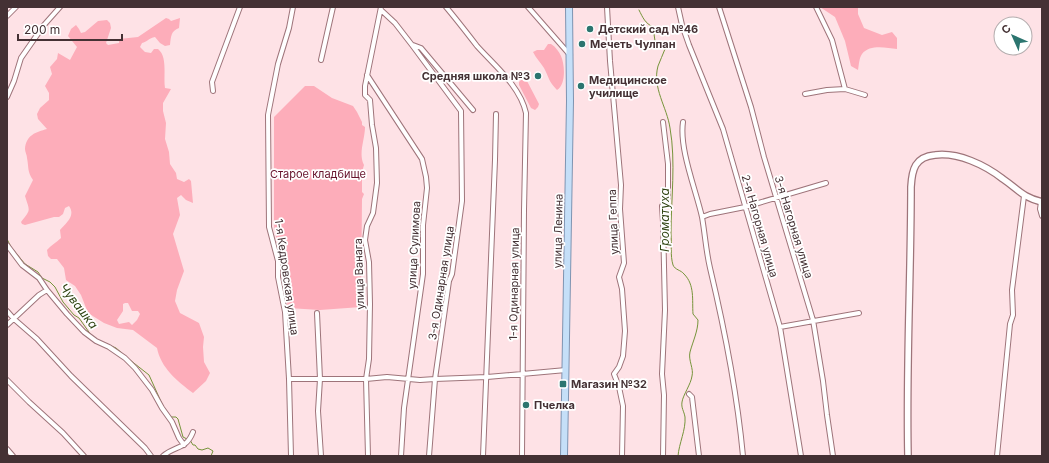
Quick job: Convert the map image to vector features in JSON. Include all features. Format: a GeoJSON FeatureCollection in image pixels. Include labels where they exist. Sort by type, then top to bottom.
{"type":"FeatureCollection","features":[{"type":"Feature","properties":{"kind":"main road","name":"улица Ленина"},"geometry":{"type":"LineString","coordinates":[[564,456],[570,55],[569,7]]}},
{"type":"Feature","properties":{"kind":"main road"},"geometry":{"type":"LineString","coordinates":[[908,456],[907,368],[911,187],[913,171],[919,161],[924,157],[943,154],[955,155],[996,173],[1024,196],[1041,202]]}},
{"type":"Feature","properties":{"kind":"street"},"geometry":{"type":"LineString","coordinates":[[7,16],[16,7]]}},
{"type":"Feature","properties":{"kind":"street"},"geometry":{"type":"LineString","coordinates":[[7,97],[21,58],[44,25],[60,7]]}},
{"type":"Feature","properties":{"kind":"street"},"geometry":{"type":"LineString","coordinates":[[213,91],[212,82],[240,7]]}},
{"type":"Feature","properties":{"kind":"street","name":"1-я Кедровская улица"},"geometry":{"type":"LineString","coordinates":[[291,456],[289,379],[285,312],[278,277],[278,261],[270,227],[268,115],[278,64],[289,28],[293,7]]}},
{"type":"Feature","properties":{"kind":"street"},"geometry":{"type":"LineString","coordinates":[[321,60],[333,7]]}},
{"type":"Feature","properties":{"kind":"street","name":"1-я Одинарная улица"},"geometry":{"type":"LineString","coordinates":[[446,7],[514,87],[524,104],[526,113],[524,152],[522,456]]}},
{"type":"Feature","properties":{"kind":"street"},"geometry":{"type":"LineString","coordinates":[[528,7],[570,55]]}},
{"type":"Feature","properties":{"kind":"street","name":"улица Геппа"},"geometry":{"type":"LineString","coordinates":[[608,7],[610,60],[621,185],[620,209],[624,263],[619,277],[622,289],[625,330],[623,356],[619,367],[614,374],[619,387],[623,406],[622,456]]}},
{"type":"Feature","properties":{"kind":"street","name":"2-я Нагорная улица"},"geometry":{"type":"LineString","coordinates":[[678,7],[689,45],[723,130],[780,326],[801,456]]}},
{"type":"Feature","properties":{"kind":"street","name":"3-я Нагорная улица"},"geometry":{"type":"LineString","coordinates":[[719,7],[751,107],[775,197],[813,320],[824,381],[833,456]]}},
{"type":"Feature","properties":{"kind":"street"},"geometry":{"type":"LineString","coordinates":[[816,7],[832,40],[845,89]]}},
{"type":"Feature","properties":{"kind":"street"},"geometry":{"type":"LineString","coordinates":[[381,9],[395,23],[412,45],[421,48],[473,110]]}},
{"type":"Feature","properties":{"kind":"street"},"geometry":{"type":"LineString","coordinates":[[367,76],[381,9]]}},
{"type":"Feature","properties":{"kind":"street","name":"3-я Одинарная улица"},"geometry":{"type":"LineString","coordinates":[[412,45],[461,111],[462,201],[435,379],[429,456]]}},
{"type":"Feature","properties":{"kind":"street","name":"улица Ванага"},"geometry":{"type":"LineString","coordinates":[[367,76],[365,95],[370,100],[376,148],[377,183],[372,213],[367,226],[366,240],[369,262],[370,304],[369,359],[366,379],[368,456]]}},
{"type":"Feature","properties":{"kind":"street","name":"улица Сулимова"},"geometry":{"type":"LineString","coordinates":[[367,76],[422,159],[426,177],[423,224],[423,274],[404,408],[401,456]]}},
{"type":"Feature","properties":{"kind":"street"},"geometry":{"type":"LineString","coordinates":[[805,94],[827,90],[845,89],[865,95]]}},
{"type":"Feature","properties":{"kind":"street"},"geometry":{"type":"LineString","coordinates":[[483,456],[496,114]]}},
{"type":"Feature","properties":{"kind":"street"},"geometry":{"type":"LineString","coordinates":[[663,122],[668,164],[668,197],[662,206],[664,310],[662,374],[664,395],[663,456]]}},
{"type":"Feature","properties":{"kind":"street"},"geometry":{"type":"LineString","coordinates":[[683,122],[683,144],[702,218],[710,267],[730,356],[743,456]]}},
{"type":"Feature","properties":{"kind":"street"},"geometry":{"type":"LineString","coordinates":[[702,218],[710,214],[745,207],[826,182]]}},
{"type":"Feature","properties":{"kind":"street"},"geometry":{"type":"LineString","coordinates":[[997,456],[1010,324],[1013,315],[1012,290],[1024,196]]}},
{"type":"Feature","properties":{"kind":"street"},"geometry":{"type":"LineString","coordinates":[[1041,202],[1040,209],[1042,216]]}},
{"type":"Feature","properties":{"kind":"street"},"geometry":{"type":"LineString","coordinates":[[7,245],[22,265],[39,278],[47,290],[84,332],[96,341],[110,347],[125,358],[135,368],[152,390],[184,445]]}},
{"type":"Feature","properties":{"kind":"street"},"geometry":{"type":"LineString","coordinates":[[7,325],[39,295],[47,290]]}},
{"type":"Feature","properties":{"kind":"street"},"geometry":{"type":"LineString","coordinates":[[7,311],[14,319],[37,338],[71,376],[145,448],[151,456]]}},
{"type":"Feature","properties":{"kind":"street"},"geometry":{"type":"LineString","coordinates":[[317,314],[320,379],[318,411],[321,456]]}},
{"type":"Feature","properties":{"kind":"street"},"geometry":{"type":"LineString","coordinates":[[780,326],[859,314]]}},
{"type":"Feature","properties":{"kind":"street"},"geometry":{"type":"LineString","coordinates":[[289,379],[366,379],[388,377],[435,379],[487,377],[566,370]]}},
{"type":"Feature","properties":{"kind":"street"},"geometry":{"type":"LineString","coordinates":[[7,380],[63,433],[84,456]]}},
{"type":"Feature","properties":{"kind":"street"},"geometry":{"type":"LineString","coordinates":[[689,394],[692,397],[700,456]]}},
{"type":"Feature","properties":{"kind":"street"},"geometry":{"type":"LineString","coordinates":[[164,456],[184,445],[190,440],[193,432]]}},
{"type":"Feature","properties":{"kind":"street"},"geometry":{"type":"LineString","coordinates":[[7,449],[13,456]]}},
{"type":"Feature","properties":{"kind":"green space"},"geometry":{"type":"Polygon","coordinates":[[[820,7],[858,7],[858,14],[864,28],[882,35],[892,32],[897,38],[897,49],[878,47],[865,51],[860,57],[858,70],[851,66],[845,41],[835,17],[820,7]]]}},
{"type":"Feature","properties":{"kind":"green space"},"geometry":{"type":"Polygon","coordinates":[[[166,18],[171,21],[180,18],[179,28],[172,34],[170,45],[165,46],[155,37],[142,43],[140,47],[145,52],[151,53],[154,49],[158,49],[163,57],[165,88],[171,89],[163,103],[166,123],[165,139],[169,152],[170,164],[176,173],[177,179],[184,182],[189,179],[191,181],[193,203],[186,200],[181,195],[177,198],[180,215],[173,234],[184,271],[177,290],[175,301],[180,313],[199,323],[204,337],[204,362],[210,373],[206,381],[193,393],[170,374],[162,362],[157,348],[133,330],[117,328],[104,323],[88,313],[81,295],[75,286],[66,280],[64,268],[57,259],[51,259],[48,256],[47,250],[61,238],[60,230],[71,216],[69,206],[65,208],[63,214],[59,217],[25,225],[21,222],[29,210],[25,196],[33,180],[28,169],[25,150],[27,140],[39,131],[47,129],[38,119],[37,114],[40,108],[49,100],[49,93],[45,86],[52,74],[50,67],[57,59],[58,53],[70,60],[77,47],[68,36],[71,29],[76,25],[81,33],[85,32],[98,21],[107,20],[110,23],[111,28],[106,43],[108,45],[119,43],[119,39],[138,37],[166,18]],[[128,303],[123,304],[123,311],[117,320],[119,324],[129,322],[132,325],[140,314],[138,311],[132,311],[128,303]]]}},
{"type":"Feature","properties":{"kind":"green space"},"geometry":{"type":"Polygon","coordinates":[[[548,44],[551,44],[557,50],[561,56],[563,64],[564,74],[562,84],[557,90],[533,52],[537,50],[544,50],[548,44]]]}},
{"type":"Feature","properties":{"kind":"green space"},"geometry":{"type":"Polygon","coordinates":[[[521,80],[527,81],[539,104],[535,110],[531,108],[519,85],[521,80]]]}},
{"type":"Feature","properties":{"kind":"green space","name":"Старое кладбище"},"geometry":{"type":"Polygon","coordinates":[[[305,86],[314,86],[332,98],[353,106],[362,122],[362,125],[365,127],[362,151],[362,161],[364,165],[362,172],[362,192],[364,194],[362,199],[361,307],[320,310],[288,308],[274,225],[274,117],[305,86]]]}},
{"type":"Feature","properties":{"kind":"waterway","name":"Громатуха"},"geometry":{"type":"LineString","coordinates":[[639,10],[646,22],[653,27],[655,41],[659,47],[662,46],[665,49],[658,66],[657,82],[658,90],[668,120],[672,141],[672,257],[674,267],[688,278],[692,293],[693,314],[698,320],[690,352],[692,376],[682,402],[685,422],[678,456]]}},
{"type":"Feature","properties":{"kind":"waterway","name":"Чувашка"},"geometry":{"type":"LineString","coordinates":[[7,239],[11,247],[25,264],[38,272],[42,278],[50,282],[55,287],[63,302],[74,315],[79,318],[91,335]]}},
{"type":"Feature","properties":{"kind":"waterway","name":"Чувашка"},"geometry":{"type":"LineString","coordinates":[[107,344],[116,348],[123,354]]}},
{"type":"Feature","properties":{"kind":"waterway","name":"Чувашка"},"geometry":{"type":"LineString","coordinates":[[130,360],[149,375],[163,406]]}},
{"type":"Feature","properties":{"kind":"waterway","name":"Чувашка"},"geometry":{"type":"LineString","coordinates":[[170,417],[176,417],[178,419],[183,437],[187,439]]}},
{"type":"Feature","properties":{"kind":"waterway","name":"Чувашка"},"geometry":{"type":"LineString","coordinates":[[190,440],[198,449],[202,450],[208,448],[213,451],[211,456]]}},
{"type":"Feature","properties":{"kind":"place","name":"Детский сад №46"},"geometry":{"type":"Point","coordinates":[590,29]}},
{"type":"Feature","properties":{"kind":"place","name":"Мечеть Чулпан"},"geometry":{"type":"Point","coordinates":[582,44]}},
{"type":"Feature","properties":{"kind":"place","name":"Средняя школа №3"},"geometry":{"type":"Point","coordinates":[538,76]}},
{"type":"Feature","properties":{"kind":"place","name":"Медицинское училище"},"geometry":{"type":"Point","coordinates":[581,86]}},
{"type":"Feature","properties":{"kind":"place","name":"Магазин №32"},"geometry":{"type":"Point","coordinates":[563,384]}},
{"type":"Feature","properties":{"kind":"place","name":"Пчелка"},"geometry":{"type":"Point","coordinates":[526,405]}}]}
